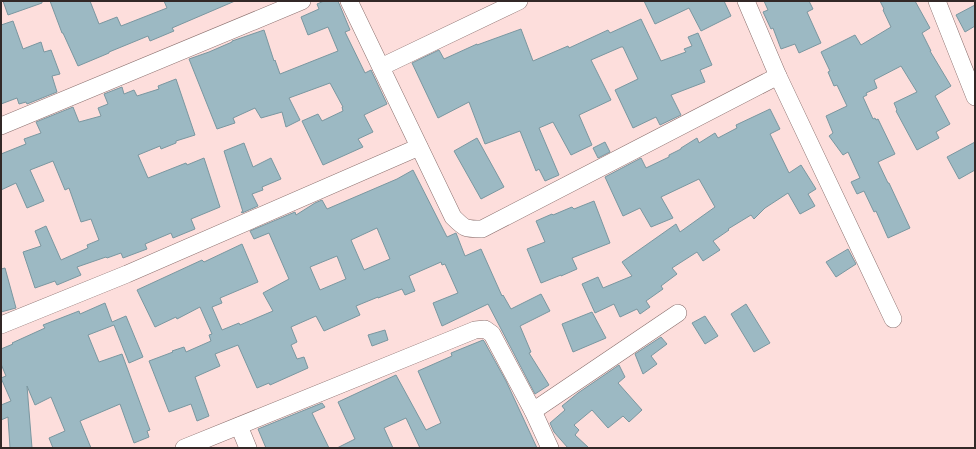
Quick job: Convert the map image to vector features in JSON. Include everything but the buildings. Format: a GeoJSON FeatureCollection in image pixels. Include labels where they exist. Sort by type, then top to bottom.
{"type":"FeatureCollection","features":[{"type":"Feature","properties":{"kind":"street"},"geometry":{"type":"LineString","coordinates":[[1,126],[302,1]]}},
{"type":"Feature","properties":{"kind":"street"},"geometry":{"type":"LineString","coordinates":[[349,1],[453,217],[467,228],[482,228],[778,76]]}},
{"type":"Feature","properties":{"kind":"street"},"geometry":{"type":"LineString","coordinates":[[381,67],[519,1]]}},
{"type":"Feature","properties":{"kind":"street"},"geometry":{"type":"LineString","coordinates":[[746,1],[778,76],[893,320]]}},
{"type":"Feature","properties":{"kind":"street"},"geometry":{"type":"LineString","coordinates":[[937,1],[975,96]]}},
{"type":"Feature","properties":{"kind":"street"},"geometry":{"type":"LineString","coordinates":[[1,325],[126,274],[419,147]]}},
{"type":"Feature","properties":{"kind":"street"},"geometry":{"type":"LineString","coordinates":[[533,411],[678,313]]}},
{"type":"Feature","properties":{"kind":"street"},"geometry":{"type":"LineString","coordinates":[[184,448],[476,330],[485,329],[492,334],[533,411],[550,448]]}},
{"type":"Feature","properties":{"kind":"street"},"geometry":{"type":"LineString","coordinates":[[239,426],[248,448]]}}]}
